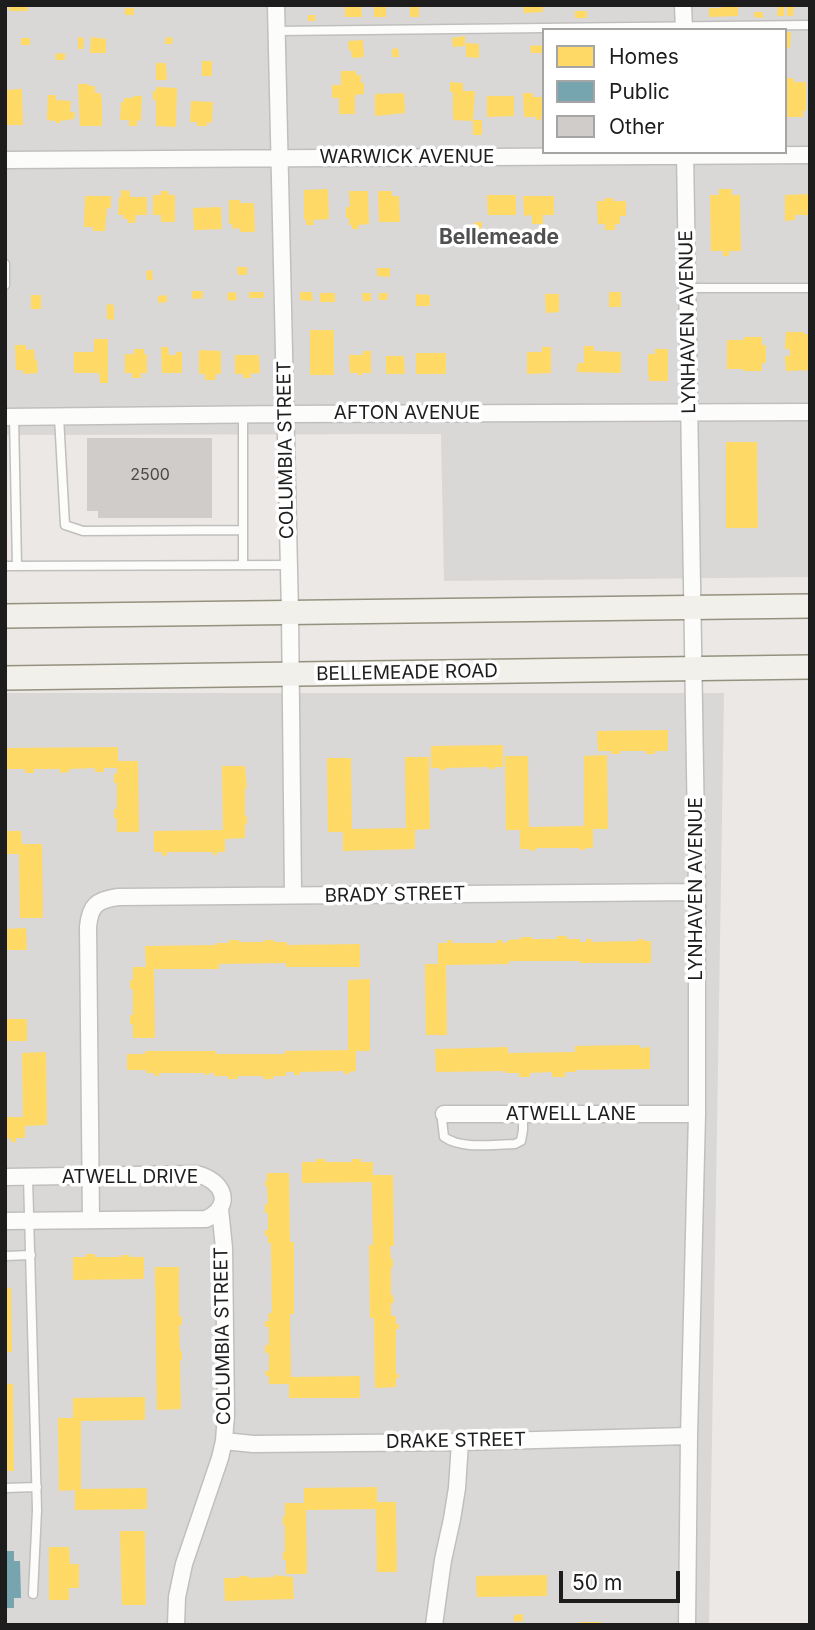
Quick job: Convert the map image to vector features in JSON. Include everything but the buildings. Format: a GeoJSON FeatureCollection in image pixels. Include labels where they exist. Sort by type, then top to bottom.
{"type":"FeatureCollection","features":[{"type":"Feature","properties":{"kind":"main road"},"geometry":{"type":"LineString","coordinates":[[5,616],[810,606]]}},
{"type":"Feature","properties":{"kind":"main road","name":"BELLEMEADE ROAD"},"geometry":{"type":"LineString","coordinates":[[5,678],[810,667]]}},
{"type":"Feature","properties":{"kind":"street","name":"COLUMBIA STREET"},"geometry":{"type":"LineString","coordinates":[[276,5],[290,613],[293,895]]}},
{"type":"Feature","properties":{"kind":"street"},"geometry":{"type":"LineString","coordinates":[[683,5],[684,28]]}},
{"type":"Feature","properties":{"kind":"street","name":"LYNHAVEN AVENUE"},"geometry":{"type":"LineString","coordinates":[[685,154],[697,892],[697,1114],[687,1625]]}},
{"type":"Feature","properties":{"kind":"street","name":"WARWICK AVENUE"},"geometry":{"type":"LineString","coordinates":[[5,160],[810,155]]}},
{"type":"Feature","properties":{"kind":"street","name":"AFTON AVENUE"},"geometry":{"type":"LineString","coordinates":[[10,417],[810,412]]}},
{"type":"Feature","properties":{"kind":"street","name":"BRADY STREET"},"geometry":{"type":"LineString","coordinates":[[91,1176],[88,927],[89,915],[95,905],[105,899],[697,892]]}},
{"type":"Feature","properties":{"kind":"street","name":"ATWELL LANE"},"geometry":{"type":"LineString","coordinates":[[444,1114],[697,1114]]}},
{"type":"Feature","properties":{"kind":"street","name":"ATWELL DRIVE"},"geometry":{"type":"LineString","coordinates":[[5,1177],[196,1174],[214,1181],[220,1188],[220,1209]]}},
{"type":"Feature","properties":{"kind":"street"},"geometry":{"type":"LineString","coordinates":[[91,1176],[91,1220]]}},
{"type":"Feature","properties":{"kind":"street","name":"COLUMBIA STREET"},"geometry":{"type":"LineString","coordinates":[[176,1625],[177,1597],[184,1564],[224,1441],[224,1248],[220,1209]]}},
{"type":"Feature","properties":{"kind":"street"},"geometry":{"type":"LineString","coordinates":[[5,1221],[206,1219],[220,1209]]}},
{"type":"Feature","properties":{"kind":"street","name":"DRAKE STREET"},"geometry":{"type":"LineString","coordinates":[[224,1441],[253,1444],[689,1436]]}},
{"type":"Feature","properties":{"kind":"street"},"geometry":{"type":"LineString","coordinates":[[434,1625],[440,1572],[457,1488],[460,1441]]}},
{"type":"Feature","properties":{"kind":"lane"},"geometry":{"type":"LineString","coordinates":[[684,28],[810,25]]}},
{"type":"Feature","properties":{"kind":"lane"},"geometry":{"type":"LineString","coordinates":[[277,31],[542,29]]}},
{"type":"Feature","properties":{"kind":"lane"},"geometry":{"type":"LineString","coordinates":[[5,264],[5,285]]}},
{"type":"Feature","properties":{"kind":"lane"},"geometry":{"type":"LineString","coordinates":[[688,288],[810,288]]}},
{"type":"Feature","properties":{"kind":"lane"},"geometry":{"type":"LineString","coordinates":[[243,414],[243,565]]}},
{"type":"Feature","properties":{"kind":"lane"},"geometry":{"type":"LineString","coordinates":[[10,417],[18,566]]}},
{"type":"Feature","properties":{"kind":"lane"},"geometry":{"type":"LineString","coordinates":[[59,417],[65,525],[83,531],[243,530]]}},
{"type":"Feature","properties":{"kind":"lane"},"geometry":{"type":"LineString","coordinates":[[5,531],[17,531]]}},
{"type":"Feature","properties":{"kind":"lane"},"geometry":{"type":"LineString","coordinates":[[5,566],[289,565]]}},
{"type":"Feature","properties":{"kind":"lane"},"geometry":{"type":"LineString","coordinates":[[444,1114],[444,1138],[467,1145],[515,1144],[521,1141],[523,1114]]}},
{"type":"Feature","properties":{"kind":"lane"},"geometry":{"type":"LineString","coordinates":[[28,1177],[37,1488],[33,1594]]}},
{"type":"Feature","properties":{"kind":"lane"},"geometry":{"type":"LineString","coordinates":[[5,1256],[31,1255]]}},
{"type":"Feature","properties":{"kind":"lane"},"geometry":{"type":"LineString","coordinates":[[5,1488],[37,1488]]}},
{"type":"Feature","properties":{"kind":"shaded area"},"geometry":{"type":"Polygon","coordinates":[[[5,5],[810,5],[810,577],[444,581],[441,434],[5,435],[5,5]]]}},
{"type":"Feature","properties":{"kind":"shaded area"},"geometry":{"type":"Polygon","coordinates":[[[5,693],[724,693],[709,1625],[5,1625],[5,693]]]}},
{"type":"Feature","properties":{"kind":"district","name":"Bellemeade"},"geometry":{"type":"Point","coordinates":[499,238]}}]}
